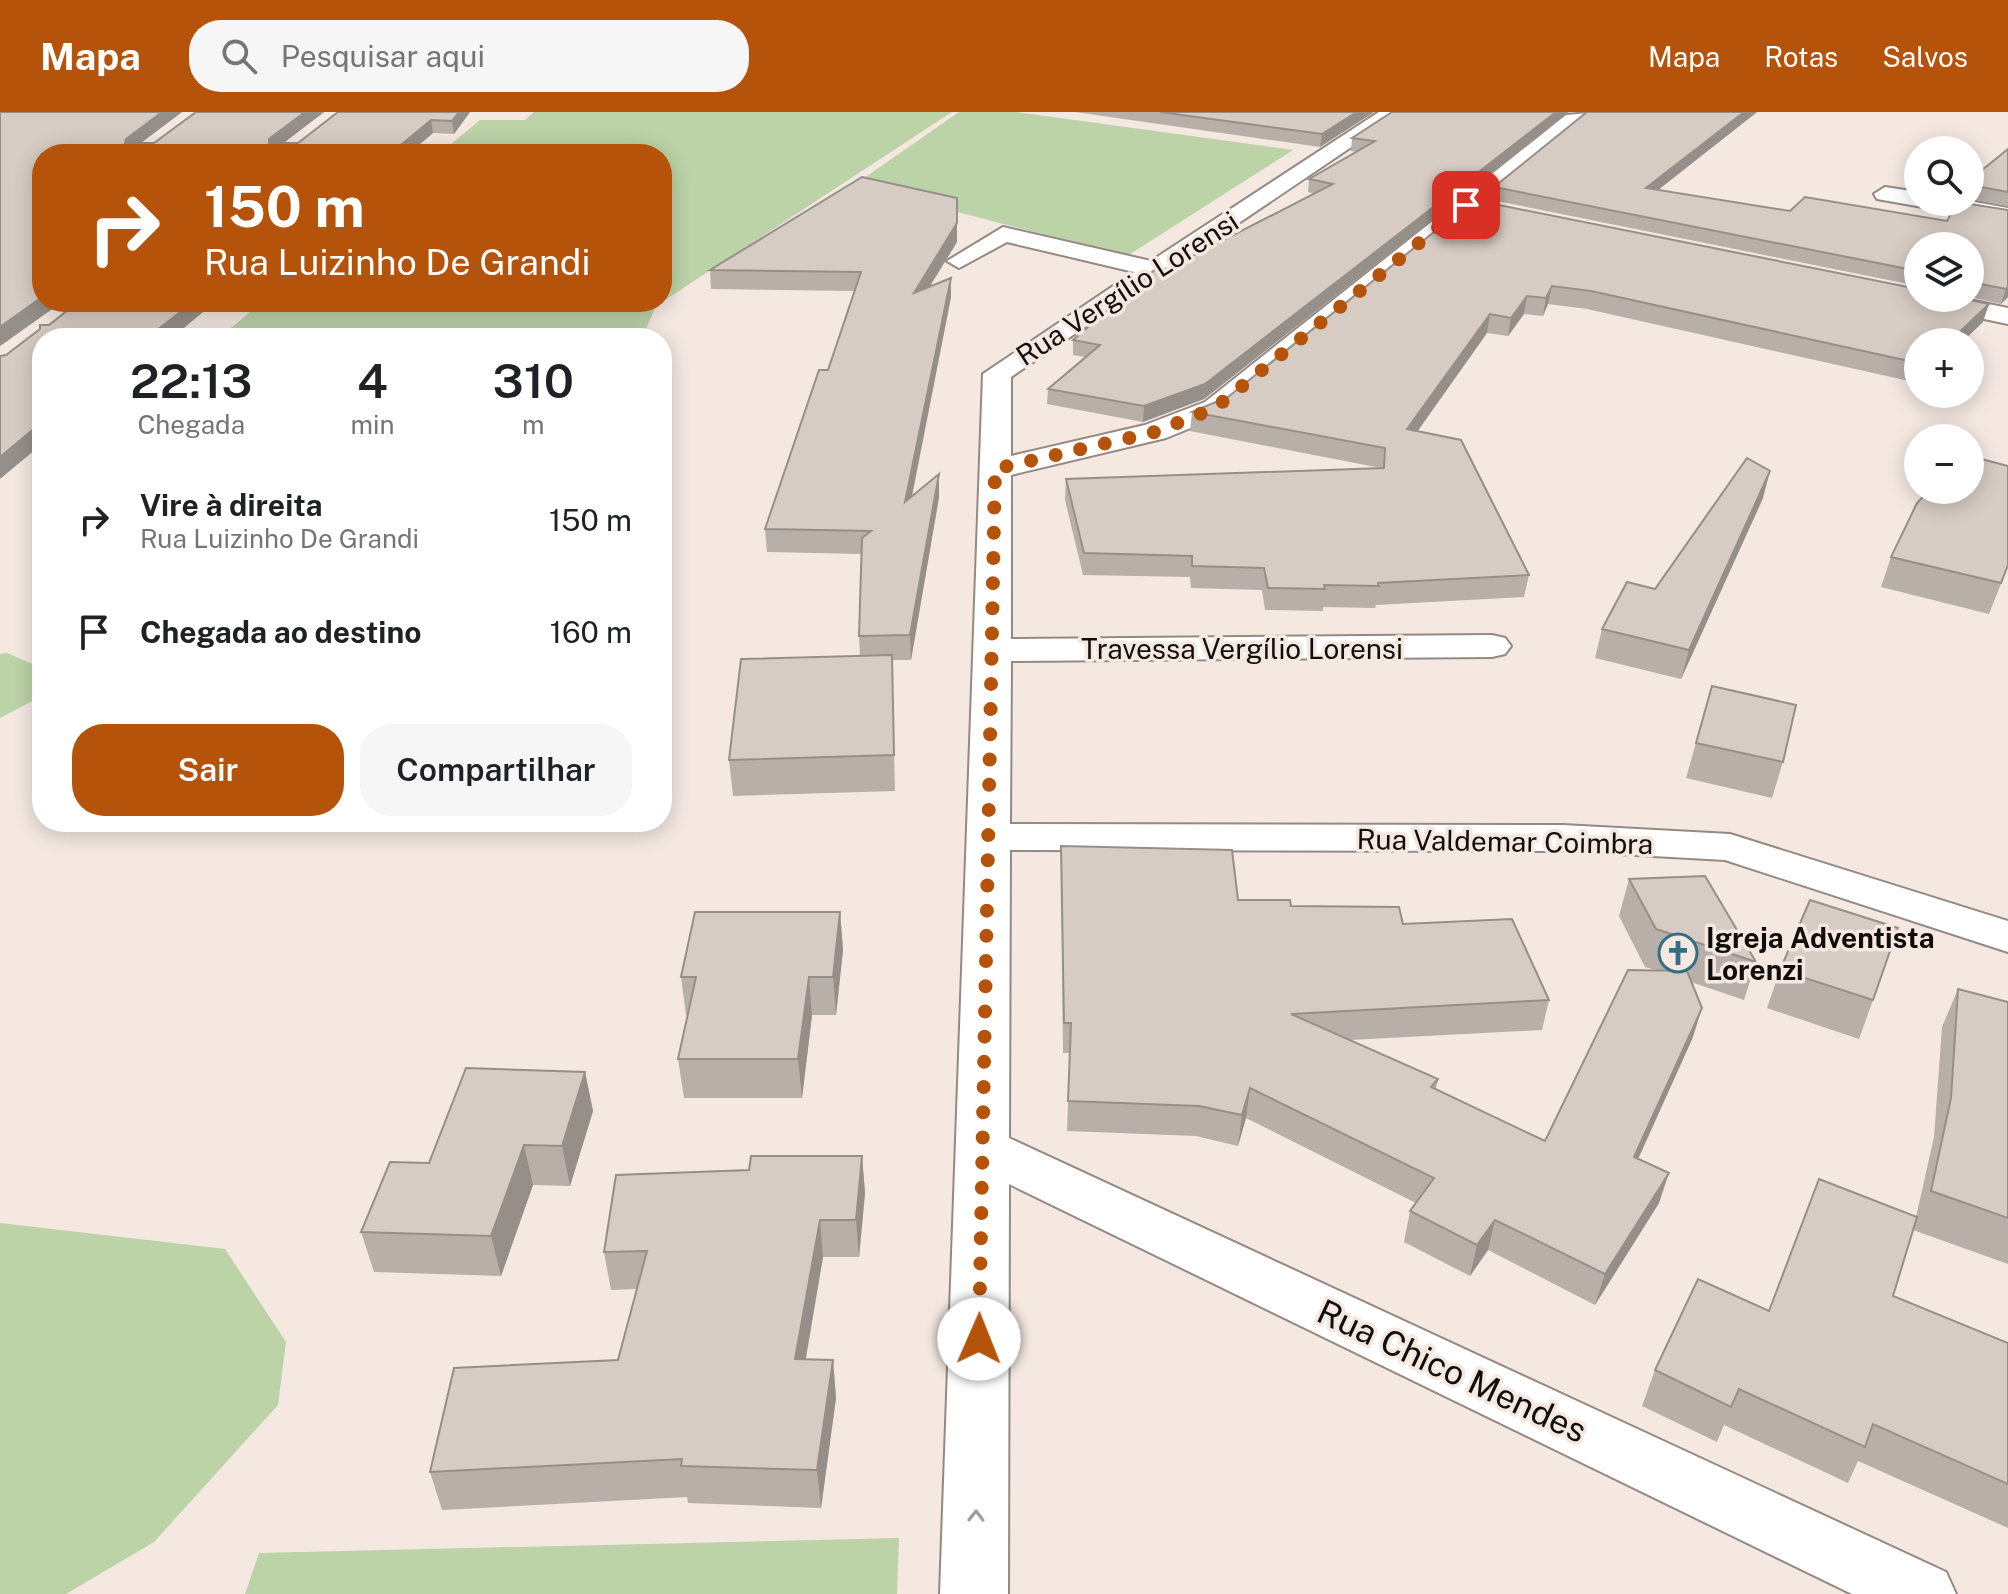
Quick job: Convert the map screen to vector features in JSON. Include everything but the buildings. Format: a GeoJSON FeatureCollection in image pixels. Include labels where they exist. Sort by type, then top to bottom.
{"type":"FeatureCollection","features":[{"type":"Feature","properties":{"kind":"street","name":"Rua Vergílio Lorensi"},"geometry":{"type":"LineString","coordinates":[[974,1594],[997,374],[1393,112]]}},
{"type":"Feature","properties":{"kind":"street"},"geometry":{"type":"LineString","coordinates":[[995,469],[1155,432],[1215,408],[1578,114]]}},
{"type":"Feature","properties":{"kind":"street"},"geometry":{"type":"LineString","coordinates":[[1885,194],[1904,197]]}},
{"type":"Feature","properties":{"kind":"street"},"geometry":{"type":"LineString","coordinates":[[1466,205],[1498,211]]}},
{"type":"Feature","properties":{"kind":"street"},"geometry":{"type":"LineString","coordinates":[[1984,211],[2008,215]]}},
{"type":"Feature","properties":{"kind":"street"},"geometry":{"type":"LineString","coordinates":[[959,261],[1003,234],[1155,269]]}},
{"type":"Feature","properties":{"kind":"street"},"geometry":{"type":"LineString","coordinates":[[1984,311],[2008,316]]}},
{"type":"Feature","properties":{"kind":"street","name":"Travessa Vergílio Lorensi"},"geometry":{"type":"LineString","coordinates":[[992,650],[1492,646]]}},
{"type":"Feature","properties":{"kind":"street","name":"Rua Valdemar Coimbra"},"geometry":{"type":"LineString","coordinates":[[988,837],[1563,838],[1730,847],[2008,937]]}},
{"type":"Feature","properties":{"kind":"street","name":"Rua Chico Mendes"},"geometry":{"type":"LineString","coordinates":[[982,1148],[1922,1594]]}},
{"type":"Feature","properties":{"kind":"green space"},"geometry":{"type":"Polygon","coordinates":[[[534,112],[952,112],[672,295],[672,144],[451,144],[480,120],[525,120],[534,112]]]}},
{"type":"Feature","properties":{"kind":"green space"},"geometry":{"type":"Polygon","coordinates":[[[959,112],[1016,112],[1293,150],[1127,256],[854,185],[959,112]]]}},
{"type":"Feature","properties":{"kind":"green space"},"geometry":{"type":"Polygon","coordinates":[[[250,312],[653,312],[646,328],[231,328],[250,312]]]}},
{"type":"Feature","properties":{"kind":"green space"},"geometry":{"type":"Polygon","coordinates":[[[7,653],[32,664],[32,701],[0,718],[0,654],[7,653]]]}},
{"type":"Feature","properties":{"kind":"green space"},"geometry":{"type":"Polygon","coordinates":[[[0,1223],[225,1249],[286,1342],[278,1405],[154,1542],[66,1594],[0,1594],[0,1223]]]}},
{"type":"Feature","properties":{"kind":"green space"},"geometry":{"type":"Polygon","coordinates":[[[899,1538],[897,1594],[245,1594],[259,1553],[899,1538]]]}},
{"type":"Feature","properties":{"kind":"place","name":"Igreja Adventista Lorenzi"},"geometry":{"type":"Point","coordinates":[1678,953]}},
{"type":"Feature","properties":{"kind":"route"},"geometry":{"type":"LineString","coordinates":[[979,1339],[995,469],[1155,432],[1215,408],[1466,205]]}}]}
